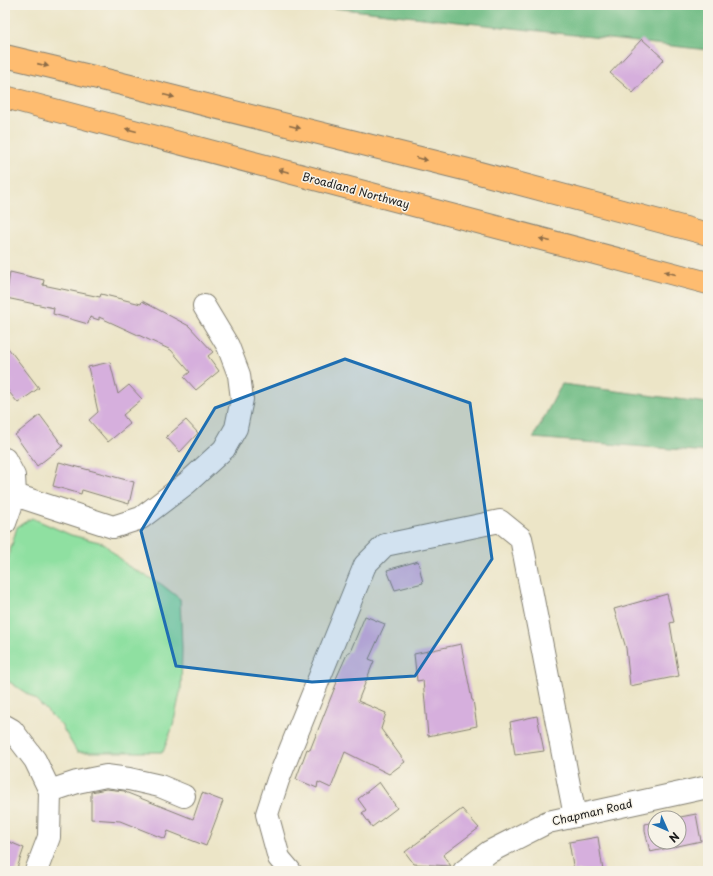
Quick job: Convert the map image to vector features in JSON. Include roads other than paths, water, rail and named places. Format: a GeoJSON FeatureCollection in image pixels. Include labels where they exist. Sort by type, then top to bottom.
{"type":"FeatureCollection","features":[{"type":"Feature","properties":{"kind":"highway"},"geometry":{"type":"LineString","coordinates":[[5,56],[468,170],[708,234]]}},
{"type":"Feature","properties":{"kind":"highway","name":"Broadland Northway"},"geometry":{"type":"LineString","coordinates":[[5,97],[708,283]]}},
{"type":"Feature","properties":{"kind":"street"},"geometry":{"type":"LineString","coordinates":[[15,495],[113,527],[141,518],[188,483],[224,449],[236,428],[242,399],[239,375],[228,346],[204,306]]}},
{"type":"Feature","properties":{"kind":"street"},"geometry":{"type":"LineString","coordinates":[[5,459],[14,476],[15,495],[5,523]]}},
{"type":"Feature","properties":{"kind":"street"},"geometry":{"type":"LineString","coordinates":[[290,871],[279,858],[267,814],[278,780],[365,565],[385,545],[500,521],[521,538],[575,816]]}},
{"type":"Feature","properties":{"kind":"street"},"geometry":{"type":"LineString","coordinates":[[5,726],[12,730],[35,760],[50,791],[49,837],[36,871]]}},
{"type":"Feature","properties":{"kind":"street"},"geometry":{"type":"LineString","coordinates":[[50,791],[77,782],[106,776],[129,779],[160,786],[184,796]]}},
{"type":"Feature","properties":{"kind":"street","name":"Chapman Road"},"geometry":{"type":"LineString","coordinates":[[464,871],[489,852],[548,822],[708,787]]}}]}
